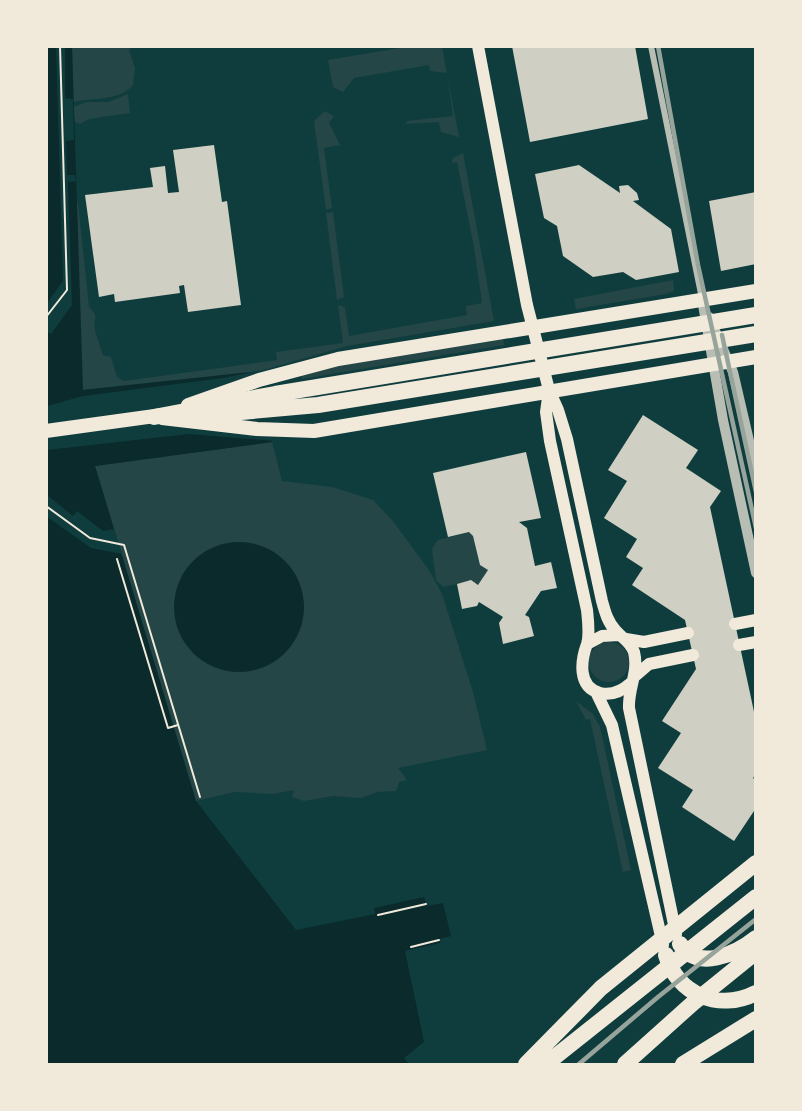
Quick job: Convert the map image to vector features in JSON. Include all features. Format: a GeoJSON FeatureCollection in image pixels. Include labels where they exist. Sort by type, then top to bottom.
{"type":"FeatureCollection","features":[{"type":"Feature","properties":{"kind":"highway"},"geometry":{"type":"LineString","coordinates":[[276,402],[475,361],[756,315]]}},
{"type":"Feature","properties":{"kind":"highway"},"geometry":{"type":"LineString","coordinates":[[154,417],[478,380],[756,334]]}},
{"type":"Feature","properties":{"kind":"highway"},"geometry":{"type":"LineString","coordinates":[[526,1065],[608,982],[756,864]]}},
{"type":"Feature","properties":{"kind":"highway"},"geometry":{"type":"LineString","coordinates":[[546,1065],[756,897]]}},
{"type":"Feature","properties":{"kind":"highway"},"geometry":{"type":"LineString","coordinates":[[676,934],[687,952],[702,958],[733,952],[756,938]]}},
{"type":"Feature","properties":{"kind":"highway"},"geometry":{"type":"LineString","coordinates":[[663,945],[676,978],[693,993],[726,1001],[756,993]]}},
{"type":"Feature","properties":{"kind":"highway"},"geometry":{"type":"LineString","coordinates":[[625,1065],[693,1003],[756,952]]}},
{"type":"Feature","properties":{"kind":"highway"},"geometry":{"type":"LineString","coordinates":[[683,1065],[756,1018]]}},
{"type":"Feature","properties":{"kind":"main road"},"geometry":{"type":"LineString","coordinates":[[478,46],[533,327],[549,390],[567,438],[605,610],[611,625],[634,655],[629,708],[676,934],[663,945],[612,725],[582,670],[582,657],[587,644],[586,604],[548,424],[549,390]]}},
{"type":"Feature","properties":{"kind":"main road"},"geometry":{"type":"LineString","coordinates":[[46,431],[154,417],[272,376],[347,357],[756,291]]}},
{"type":"Feature","properties":{"kind":"main road"},"geometry":{"type":"LineString","coordinates":[[154,417],[280,431],[314,431],[756,357]]}},
{"type":"Feature","properties":{"kind":"main road"},"geometry":{"type":"LineString","coordinates":[[735,624],[756,620]]}},
{"type":"Feature","properties":{"kind":"main road"},"geometry":{"type":"LineString","coordinates":[[587,644],[602,636],[622,637],[644,642],[688,633]]}},
{"type":"Feature","properties":{"kind":"main road"},"geometry":{"type":"LineString","coordinates":[[739,645],[756,642]]}},
{"type":"Feature","properties":{"kind":"main road"},"geometry":{"type":"LineString","coordinates":[[596,692],[612,694],[633,680],[649,664],[693,655]]}},
{"type":"Feature","properties":{"kind":"main road"},"geometry":{"type":"LineString","coordinates":[[627,794],[647,790]]}},
{"type":"Feature","properties":{"kind":"main road"},"geometry":{"type":"LineString","coordinates":[[650,892],[666,885]]}},
{"type":"Feature","properties":{"kind":"street"},"geometry":{"type":"LineString","coordinates":[[651,46],[756,573]]}},
{"type":"Feature","properties":{"kind":"street"},"geometry":{"type":"LineString","coordinates":[[702,299],[729,362],[756,471]]}},
{"type":"Feature","properties":{"kind":"path"},"geometry":{"type":"LineString","coordinates":[[46,317],[67,290],[60,46]]}},
{"type":"Feature","properties":{"kind":"path"},"geometry":{"type":"LineString","coordinates":[[46,506],[90,538],[124,545],[200,797]]}},
{"type":"Feature","properties":{"kind":"path"},"geometry":{"type":"LineString","coordinates":[[117,559],[168,728],[178,725]]}},
{"type":"Feature","properties":{"kind":"path"},"geometry":{"type":"LineString","coordinates":[[378,915],[426,904]]}},
{"type":"Feature","properties":{"kind":"path"},"geometry":{"type":"LineString","coordinates":[[411,947],[439,940]]}},
{"type":"Feature","properties":{"kind":"shaded area"},"geometry":{"type":"Polygon","coordinates":[[[46,47],[72,47],[83,390],[260,371],[272,442],[95,466],[196,801],[296,930],[375,914],[374,908],[424,897],[427,906],[443,903],[451,936],[439,939],[440,943],[405,951],[424,1042],[404,1058],[409,1064],[47,1064],[46,47]]]}},
{"type":"Feature","properties":{"kind":"shaded area"},"geometry":{"type":"Polygon","coordinates":[[[72,47],[132,47],[129,50],[135,68],[133,85],[113,97],[73,102],[72,47]]]}},
{"type":"Feature","properties":{"kind":"shaded area"},"geometry":{"type":"Polygon","coordinates":[[[406,47],[442,47],[447,73],[430,71],[429,65],[354,78],[343,92],[333,87],[328,60],[406,47]]]}},
{"type":"Feature","properties":{"kind":"shaded area"},"geometry":{"type":"Polygon","coordinates":[[[447,75],[459,137],[441,132],[439,122],[406,124],[407,121],[453,116],[447,75]]]}},
{"type":"Feature","properties":{"kind":"shaded area"},"geometry":{"type":"Polygon","coordinates":[[[128,94],[130,113],[89,119],[80,124],[75,122],[73,107],[87,102],[109,102],[128,94]]]}},
{"type":"Feature","properties":{"kind":"shaded area"},"geometry":{"type":"Polygon","coordinates":[[[325,111],[334,116],[329,123],[340,145],[324,148],[332,208],[326,210],[314,121],[325,111]]]}},
{"type":"Feature","properties":{"kind":"shaded area"},"geometry":{"type":"Polygon","coordinates":[[[463,153],[494,321],[347,346],[260,371],[82,390],[76,203],[78,202],[89,307],[95,316],[94,326],[103,355],[111,357],[117,377],[124,381],[277,360],[276,352],[343,343],[338,305],[345,307],[349,336],[467,315],[466,306],[482,303],[474,247],[457,162],[452,163],[453,158],[463,153]]]}},
{"type":"Feature","properties":{"kind":"shaded area"},"geometry":{"type":"Polygon","coordinates":[[[333,212],[344,297],[337,300],[326,213],[333,212]]]}},
{"type":"Feature","properties":{"kind":"shaded area"},"geometry":{"type":"Polygon","coordinates":[[[673,280],[674,291],[666,294],[576,309],[574,299],[673,280]]]}},
{"type":"Feature","properties":{"kind":"shaded area"},"geometry":{"type":"Polygon","coordinates":[[[503,338],[504,345],[302,379],[301,373],[328,366],[503,338]]]}},
{"type":"Feature","properties":{"kind":"shaded area"},"geometry":{"type":"Polygon","coordinates":[[[272,442],[282,481],[332,487],[373,500],[392,520],[429,570],[442,594],[473,692],[487,750],[398,768],[407,780],[399,782],[396,791],[377,792],[361,798],[333,796],[304,801],[292,797],[294,790],[273,794],[235,792],[196,801],[95,466],[272,442]]]}},
{"type":"Feature","properties":{"kind":"shaded area"},"geometry":{"type":"Polygon","coordinates":[[[469,532],[473,536],[480,565],[488,570],[478,585],[471,581],[443,587],[436,580],[432,549],[438,540],[469,532]]]}},
{"type":"Feature","properties":{"kind":"shaded area"},"geometry":{"type":"Polygon","coordinates":[[[239,542],[264,547],[285,561],[299,582],[304,607],[299,632],[285,653],[264,667],[239,672],[214,667],[193,653],[179,632],[174,607],[179,582],[193,561],[214,547],[239,542]]]}},
{"type":"Feature","properties":{"kind":"shaded area"},"geometry":{"type":"Polygon","coordinates":[[[609,642],[617,643],[623,648],[628,654],[628,670],[623,676],[617,681],[609,682],[601,681],[595,676],[590,670],[589,662],[590,654],[595,648],[601,643],[609,642]]]}},
{"type":"Feature","properties":{"kind":"shaded area"},"geometry":{"type":"Polygon","coordinates":[[[576,701],[593,714],[600,727],[631,870],[623,872],[590,719],[586,720],[576,701]]]}},
{"type":"Feature","properties":{"kind":"pier"},"geometry":{"type":"Polygon","coordinates":[[[56,47],[65,47],[65,98],[73,99],[74,140],[66,141],[67,175],[75,175],[76,181],[68,182],[72,305],[51,334],[46,331],[47,303],[63,281],[56,47]]]}},
{"type":"Feature","properties":{"kind":"pier"},"geometry":{"type":"Polygon","coordinates":[[[262,370],[275,441],[189,434],[47,450],[47,406],[83,396],[223,378],[262,370]]]}},
{"type":"Feature","properties":{"kind":"pier"},"geometry":{"type":"Polygon","coordinates":[[[47,495],[73,516],[77,511],[103,531],[114,529],[122,554],[91,548],[46,516],[47,495]]]}},
{"type":"Feature","properties":{"kind":"building"},"geometry":{"type":"Polygon","coordinates":[[[512,46],[635,46],[648,119],[530,142],[512,46]]]}},
{"type":"Feature","properties":{"kind":"building"},"geometry":{"type":"Polygon","coordinates":[[[214,145],[222,202],[227,201],[241,305],[188,312],[184,285],[179,286],[180,293],[115,302],[114,294],[99,297],[85,195],[153,187],[150,168],[165,166],[168,193],[179,192],[173,150],[214,145]]]}},
{"type":"Feature","properties":{"kind":"building"},"geometry":{"type":"Polygon","coordinates":[[[579,165],[620,193],[619,186],[628,185],[637,193],[639,200],[633,201],[671,229],[679,272],[636,280],[623,272],[593,277],[563,256],[557,226],[544,218],[535,174],[579,165]]]}},
{"type":"Feature","properties":{"kind":"building"},"geometry":{"type":"Polygon","coordinates":[[[756,192],[756,264],[721,271],[709,201],[756,192]]]}},
{"type":"Feature","properties":{"kind":"building"},"geometry":{"type":"Polygon","coordinates":[[[643,415],[698,450],[686,468],[721,491],[710,507],[756,721],[756,774],[753,778],[756,780],[756,808],[734,841],[682,807],[693,790],[658,768],[681,733],[662,721],[696,669],[685,620],[632,585],[643,568],[626,557],[637,539],[604,518],[627,481],[608,470],[643,415]]]}},
{"type":"Feature","properties":{"kind":"building"},"geometry":{"type":"Polygon","coordinates":[[[526,452],[541,518],[519,522],[527,528],[535,566],[551,562],[557,588],[541,591],[525,615],[529,617],[534,636],[503,644],[499,623],[503,617],[479,602],[477,606],[462,609],[457,584],[471,580],[478,585],[488,570],[480,565],[473,536],[469,532],[448,537],[433,473],[526,452]]]}},
{"type":"Feature","properties":{"kind":"railway"},"geometry":{"type":"LineString","coordinates":[[658,46],[698,265],[756,528]]}},
{"type":"Feature","properties":{"kind":"railway"},"geometry":{"type":"LineString","coordinates":[[722,335],[756,492]]}},
{"type":"Feature","properties":{"kind":"railway"},"geometry":{"type":"LineString","coordinates":[[579,1064],[756,919]]}}]}
